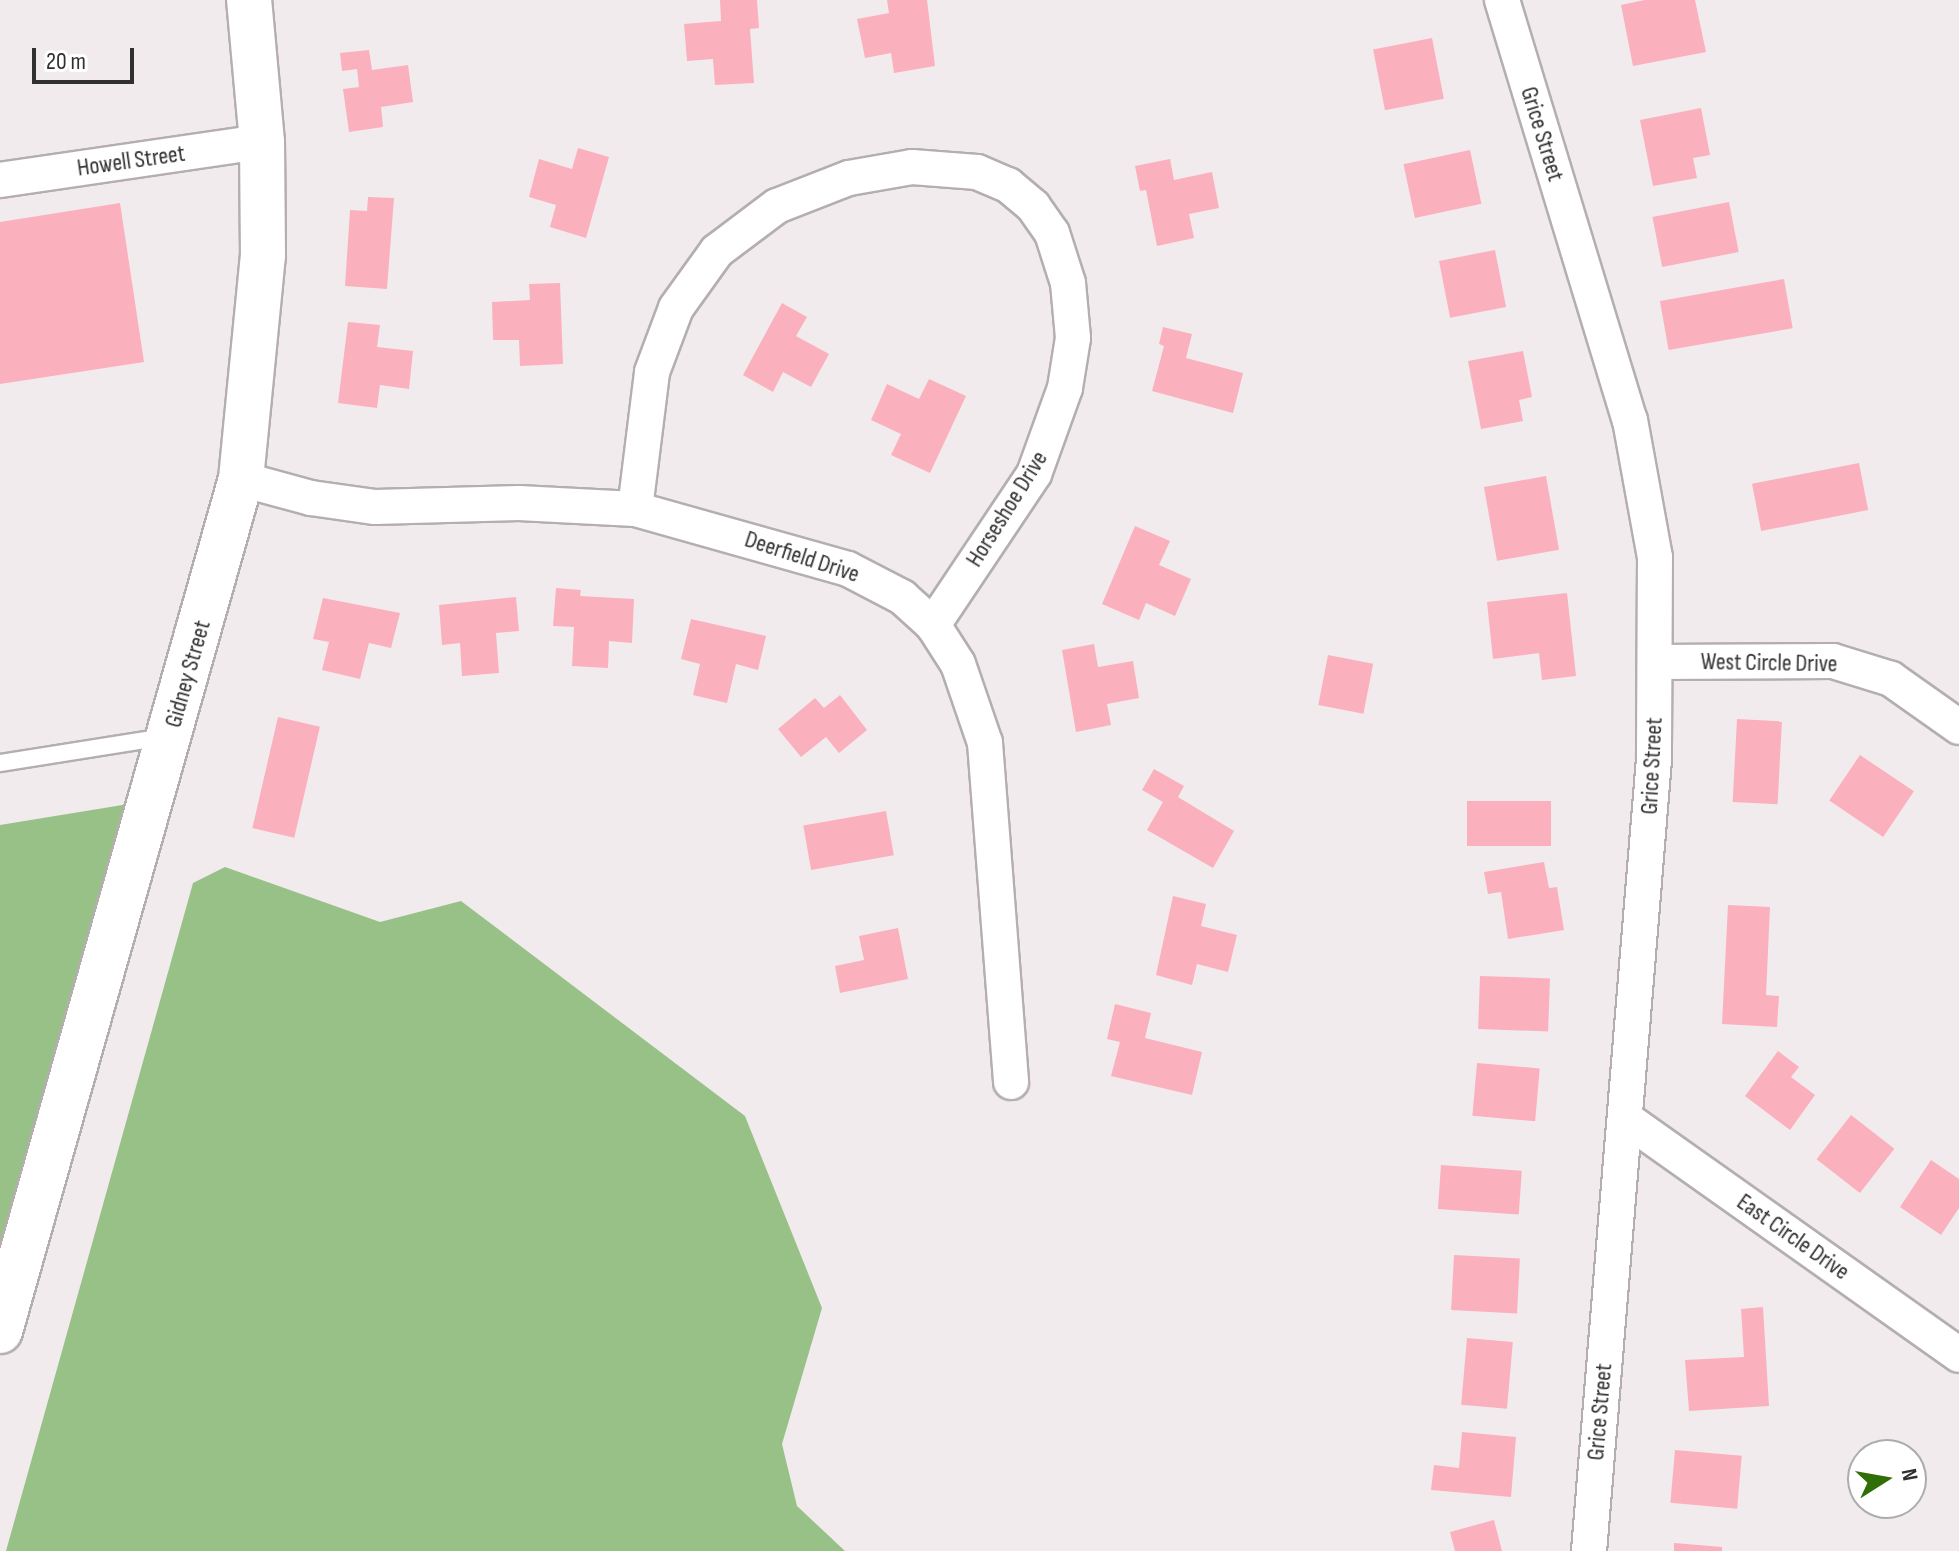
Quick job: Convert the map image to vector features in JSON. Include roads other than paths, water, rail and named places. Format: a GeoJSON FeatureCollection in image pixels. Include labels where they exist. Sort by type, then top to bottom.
{"type":"FeatureCollection","features":[{"type":"Feature","properties":{"kind":"street","name":"Gidney Street"},"geometry":{"type":"LineString","coordinates":[[0,1331],[241,479],[260,324],[262,142],[249,0]]}},
{"type":"Feature","properties":{"kind":"street","name":"Grice Street"},"geometry":{"type":"LineString","coordinates":[[1502,0],[1642,471],[1655,557],[1657,662],[1626,1119],[1589,1551]]}},
{"type":"Feature","properties":{"kind":"street","name":"Howell Street"},"geometry":{"type":"LineString","coordinates":[[0,180],[262,142]]}},
{"type":"Feature","properties":{"kind":"street","name":"Horseshoe Drive"},"geometry":{"type":"LineString","coordinates":[[635,509],[644,407],[655,361],[676,308],[717,251],[777,206],[849,178],[912,167],[977,172],[1008,185],[1033,206],[1052,233],[1068,283],[1073,338],[1065,388],[1034,474],[933,625]]}},
{"type":"Feature","properties":{"kind":"street","name":"Deerfield Drive"},"geometry":{"type":"LineString","coordinates":[[241,479],[311,498],[375,507],[519,503],[635,509],[848,569],[902,597],[933,625],[971,693],[985,743],[1011,1082]]}},
{"type":"Feature","properties":{"kind":"street","name":"West Circle Drive"},"geometry":{"type":"LineString","coordinates":[[1657,662],[1833,661],[1891,679],[1959,727]]}},
{"type":"Feature","properties":{"kind":"street","name":"East Circle Drive"},"geometry":{"type":"LineString","coordinates":[[1626,1119],[1959,1355]]}},
{"type":"Feature","properties":{"kind":"lane"},"geometry":{"type":"LineString","coordinates":[[0,763],[170,736]]}}]}
